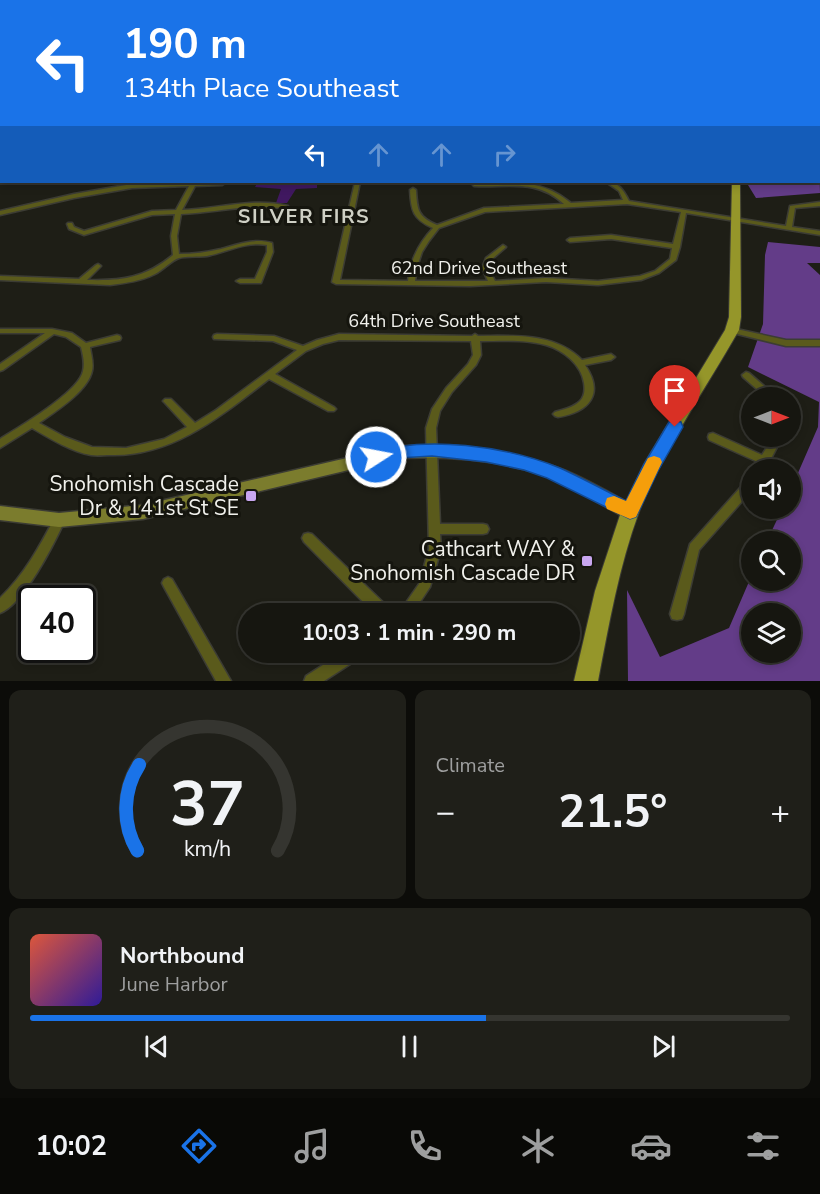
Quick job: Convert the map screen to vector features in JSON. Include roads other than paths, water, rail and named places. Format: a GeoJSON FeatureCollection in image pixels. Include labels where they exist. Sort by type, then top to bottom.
{"type":"FeatureCollection","features":[{"type":"Feature","properties":{"kind":"main road"},"geometry":{"type":"LineString","coordinates":[[586,681],[605,591],[630,512],[650,469],[732,330],[735,317],[736,183]]}},
{"type":"Feature","properties":{"kind":"street"},"geometry":{"type":"LineString","coordinates":[[176,256],[173,231],[178,212],[192,183]]}},
{"type":"Feature","properties":{"kind":"street"},"geometry":{"type":"LineString","coordinates":[[0,213],[74,196],[129,187],[222,183]]}},
{"type":"Feature","properties":{"kind":"street","name":"62nd Drive Southeast"},"geometry":{"type":"LineString","coordinates":[[357,183],[336,282],[470,284],[546,280],[589,283],[622,281],[641,278],[657,272],[673,260],[677,247]]}},
{"type":"Feature","properties":{"kind":"street"},"geometry":{"type":"LineString","coordinates":[[476,185],[512,183],[537,186],[558,194],[570,205]]}},
{"type":"Feature","properties":{"kind":"street"},"geometry":{"type":"LineString","coordinates":[[610,183],[621,190],[627,202]]}},
{"type":"Feature","properties":{"kind":"street"},"geometry":{"type":"LineString","coordinates":[[126,195],[129,187]]}},
{"type":"Feature","properties":{"kind":"street"},"geometry":{"type":"LineString","coordinates":[[413,190],[416,215],[437,227]]}},
{"type":"Feature","properties":{"kind":"street"},"geometry":{"type":"LineString","coordinates":[[411,283],[411,268],[417,254],[437,227],[484,210],[627,202],[820,233]]}},
{"type":"Feature","properties":{"kind":"street"},"geometry":{"type":"LineString","coordinates":[[789,228],[792,207],[820,204]]}},
{"type":"Feature","properties":{"kind":"street"},"geometry":{"type":"LineString","coordinates":[[70,224],[76,232],[84,232],[152,213],[251,205],[286,207]]}},
{"type":"Feature","properties":{"kind":"street"},"geometry":{"type":"LineString","coordinates":[[570,240],[611,237],[677,247],[684,211]]}},
{"type":"Feature","properties":{"kind":"street"},"geometry":{"type":"LineString","coordinates":[[0,278],[110,283],[152,274],[176,256],[201,255],[263,241],[270,244],[270,252],[258,282],[240,281]]}},
{"type":"Feature","properties":{"kind":"street"},"geometry":{"type":"LineString","coordinates":[[492,282],[485,268],[488,259],[503,247]]}},
{"type":"Feature","properties":{"kind":"street"},"geometry":{"type":"LineString","coordinates":[[80,282],[98,266]]}},
{"type":"Feature","properties":{"kind":"street"},"geometry":{"type":"LineString","coordinates":[[732,330],[786,343],[820,343]]}},
{"type":"Feature","properties":{"kind":"street"},"geometry":{"type":"LineString","coordinates":[[0,331],[52,332],[69,335],[85,346],[88,359],[87,374],[65,398],[0,444]]}},
{"type":"Feature","properties":{"kind":"street"},"geometry":{"type":"LineString","coordinates":[[0,368],[52,332]]}},
{"type":"Feature","properties":{"kind":"street"},"geometry":{"type":"LineString","coordinates":[[217,337],[274,339],[303,349]]}},
{"type":"Feature","properties":{"kind":"street","name":"64th Drive Southeast"},"geometry":{"type":"LineString","coordinates":[[32,423],[61,440],[91,451],[126,452],[166,442],[194,428],[303,349],[339,337],[530,339],[551,343],[581,363]]}},
{"type":"Feature","properties":{"kind":"street"},"geometry":{"type":"LineString","coordinates":[[412,603],[424,587],[435,549],[431,428],[435,411],[449,390],[472,365],[477,355],[475,337]]}},
{"type":"Feature","properties":{"kind":"street"},"geometry":{"type":"LineString","coordinates":[[85,346],[117,338]]}},
{"type":"Feature","properties":{"kind":"street"},"geometry":{"type":"LineString","coordinates":[[558,414],[577,409],[586,399],[589,384],[587,373],[581,363],[611,357]]}},
{"type":"Feature","properties":{"kind":"street"},"geometry":{"type":"LineString","coordinates":[[269,375],[331,409]]}},
{"type":"Feature","properties":{"kind":"street"},"geometry":{"type":"LineString","coordinates":[[746,375],[761,387]]}},
{"type":"Feature","properties":{"kind":"street"},"geometry":{"type":"LineString","coordinates":[[168,401],[194,428]]}},
{"type":"Feature","properties":{"kind":"street"},"geometry":{"type":"LineString","coordinates":[[713,437],[752,459]]}},
{"type":"Feature","properties":{"kind":"street"},"geometry":{"type":"LineString","coordinates":[[0,513],[60,520],[143,512],[399,452],[432,450],[486,455],[525,463],[553,473],[630,512]]}},
{"type":"Feature","properties":{"kind":"street"},"geometry":{"type":"LineString","coordinates":[[677,614],[694,549],[741,495]]}},
{"type":"Feature","properties":{"kind":"street"},"geometry":{"type":"LineString","coordinates":[[0,607],[17,591],[41,558],[60,520]]}},
{"type":"Feature","properties":{"kind":"street"},"geometry":{"type":"LineString","coordinates":[[435,529],[483,530]]}},
{"type":"Feature","properties":{"kind":"street"},"geometry":{"type":"LineString","coordinates":[[308,538],[374,603]]}},
{"type":"Feature","properties":{"kind":"street"},"geometry":{"type":"LineString","coordinates":[[168,583],[224,681]]}},
{"type":"Feature","properties":{"kind":"street"},"geometry":{"type":"LineString","coordinates":[[311,681],[339,663]]}},
{"type":"Feature","properties":{"kind":"place","name":"Snohomish Cascade Dr & 141st St SE"},"geometry":{"type":"Point","coordinates":[251,496]}},
{"type":"Feature","properties":{"kind":"place","name":"Cathcart WAY & Snohomish Cascade DR"},"geometry":{"type":"Point","coordinates":[587,561]}},
{"type":"Feature","properties":{"kind":"district","name":"SILVER FIRS"},"geometry":{"type":"Point","coordinates":[304,216]}}]}
